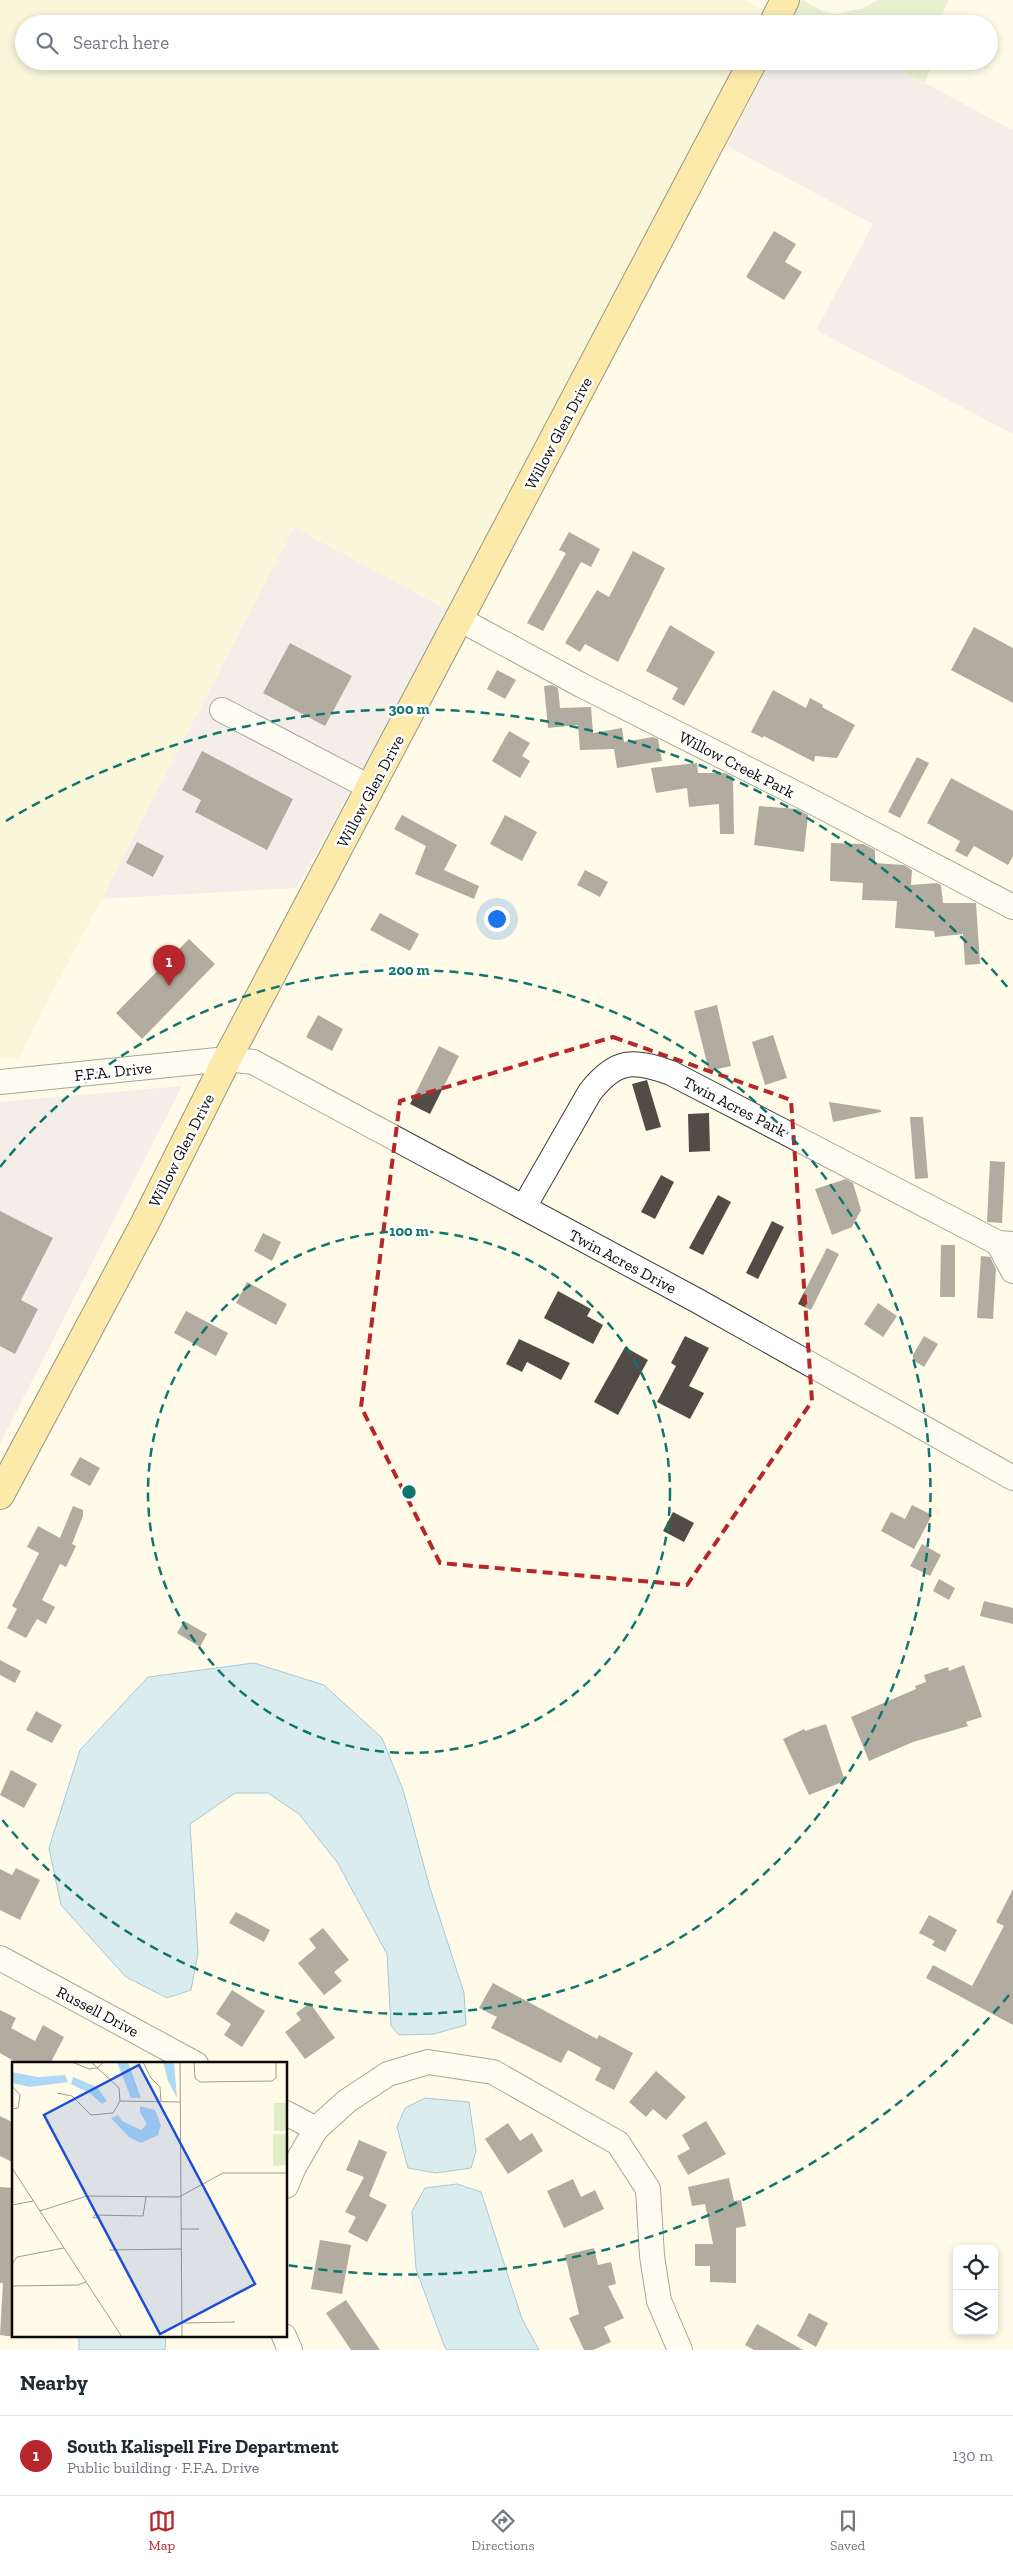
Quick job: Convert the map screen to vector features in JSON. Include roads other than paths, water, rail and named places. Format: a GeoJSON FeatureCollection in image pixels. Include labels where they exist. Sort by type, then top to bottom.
{"type":"FeatureCollection","features":[{"type":"Feature","properties":{"kind":"main road"},"geometry":{"type":"LineString","coordinates":[[778,15],[785,0]]}},
{"type":"Feature","properties":{"kind":"main road","name":"Willow Glen Drive"},"geometry":{"type":"LineString","coordinates":[[0,1495],[145,1223],[227,1059],[461,620],[749,70]]}},
{"type":"Feature","properties":{"kind":"street","name":"Willow Creek Park"},"geometry":{"type":"LineString","coordinates":[[461,620],[581,685],[809,800],[1013,907]]}},
{"type":"Feature","properties":{"kind":"street"},"geometry":{"type":"LineString","coordinates":[[222,710],[371,788]]}},
{"type":"Feature","properties":{"kind":"street","name":"F.F.A. Drive"},"geometry":{"type":"LineString","coordinates":[[0,1082],[227,1059]]}},
{"type":"Feature","properties":{"kind":"street","name":"Twin Acres Drive"},"geometry":{"type":"LineString","coordinates":[[227,1059],[253,1062],[272,1070],[696,1300],[1013,1478]]}},
{"type":"Feature","properties":{"kind":"street","name":"Twin Acres Park"},"geometry":{"type":"LineString","coordinates":[[524,1207],[596,1086],[616,1067],[637,1063],[671,1073],[1006,1244],[1013,1271]]}},
{"type":"Feature","properties":{"kind":"street","name":"Russell Drive"},"geometry":{"type":"LineString","coordinates":[[0,1958],[192,2062]]}},
{"type":"Feature","properties":{"kind":"street"},"geometry":{"type":"LineString","coordinates":[[288,2181],[316,2129],[347,2100],[388,2074],[428,2062],[493,2072],[618,2142],[648,2189],[652,2256],[659,2301],[680,2350]]}},
{"type":"Feature","properties":{"kind":"street"},"geometry":{"type":"LineString","coordinates":[[288,2114],[316,2129]]}},
{"type":"Feature","properties":{"kind":"street"},"geometry":{"type":"LineString","coordinates":[[285,2338],[290,2350]]}},
{"type":"Feature","properties":{"kind":"water"},"geometry":{"type":"Polygon","coordinates":[[[254,1663],[324,1685],[382,1738],[403,1790],[430,1888],[464,1993],[466,2025],[434,2034],[399,2035],[391,2026],[387,1954],[337,1862],[299,1814],[268,1793],[235,1793],[190,1824],[198,1953],[191,1990],[167,1998],[126,1977],[61,1905],[49,1848],[80,1750],[148,1677],[254,1663]]]}},
{"type":"Feature","properties":{"kind":"water"},"geometry":{"type":"Polygon","coordinates":[[[425,2098],[469,2102],[476,2151],[471,2168],[436,2173],[408,2168],[397,2127],[405,2108],[425,2098]]]}},
{"type":"Feature","properties":{"kind":"water"},"geometry":{"type":"Polygon","coordinates":[[[457,2184],[481,2192],[522,2319],[539,2350],[447,2350],[445,2348],[416,2269],[412,2211],[425,2188],[457,2184]]]}},
{"type":"Feature","properties":{"kind":"water"},"geometry":{"type":"Polygon","coordinates":[[[79,2338],[166,2338],[165,2350],[79,2350],[79,2338]]]}},
{"type":"Feature","properties":{"kind":"place","name":"South Kalispell Fire Department"},"geometry":{"type":"Point","coordinates":[169,986]}}]}
